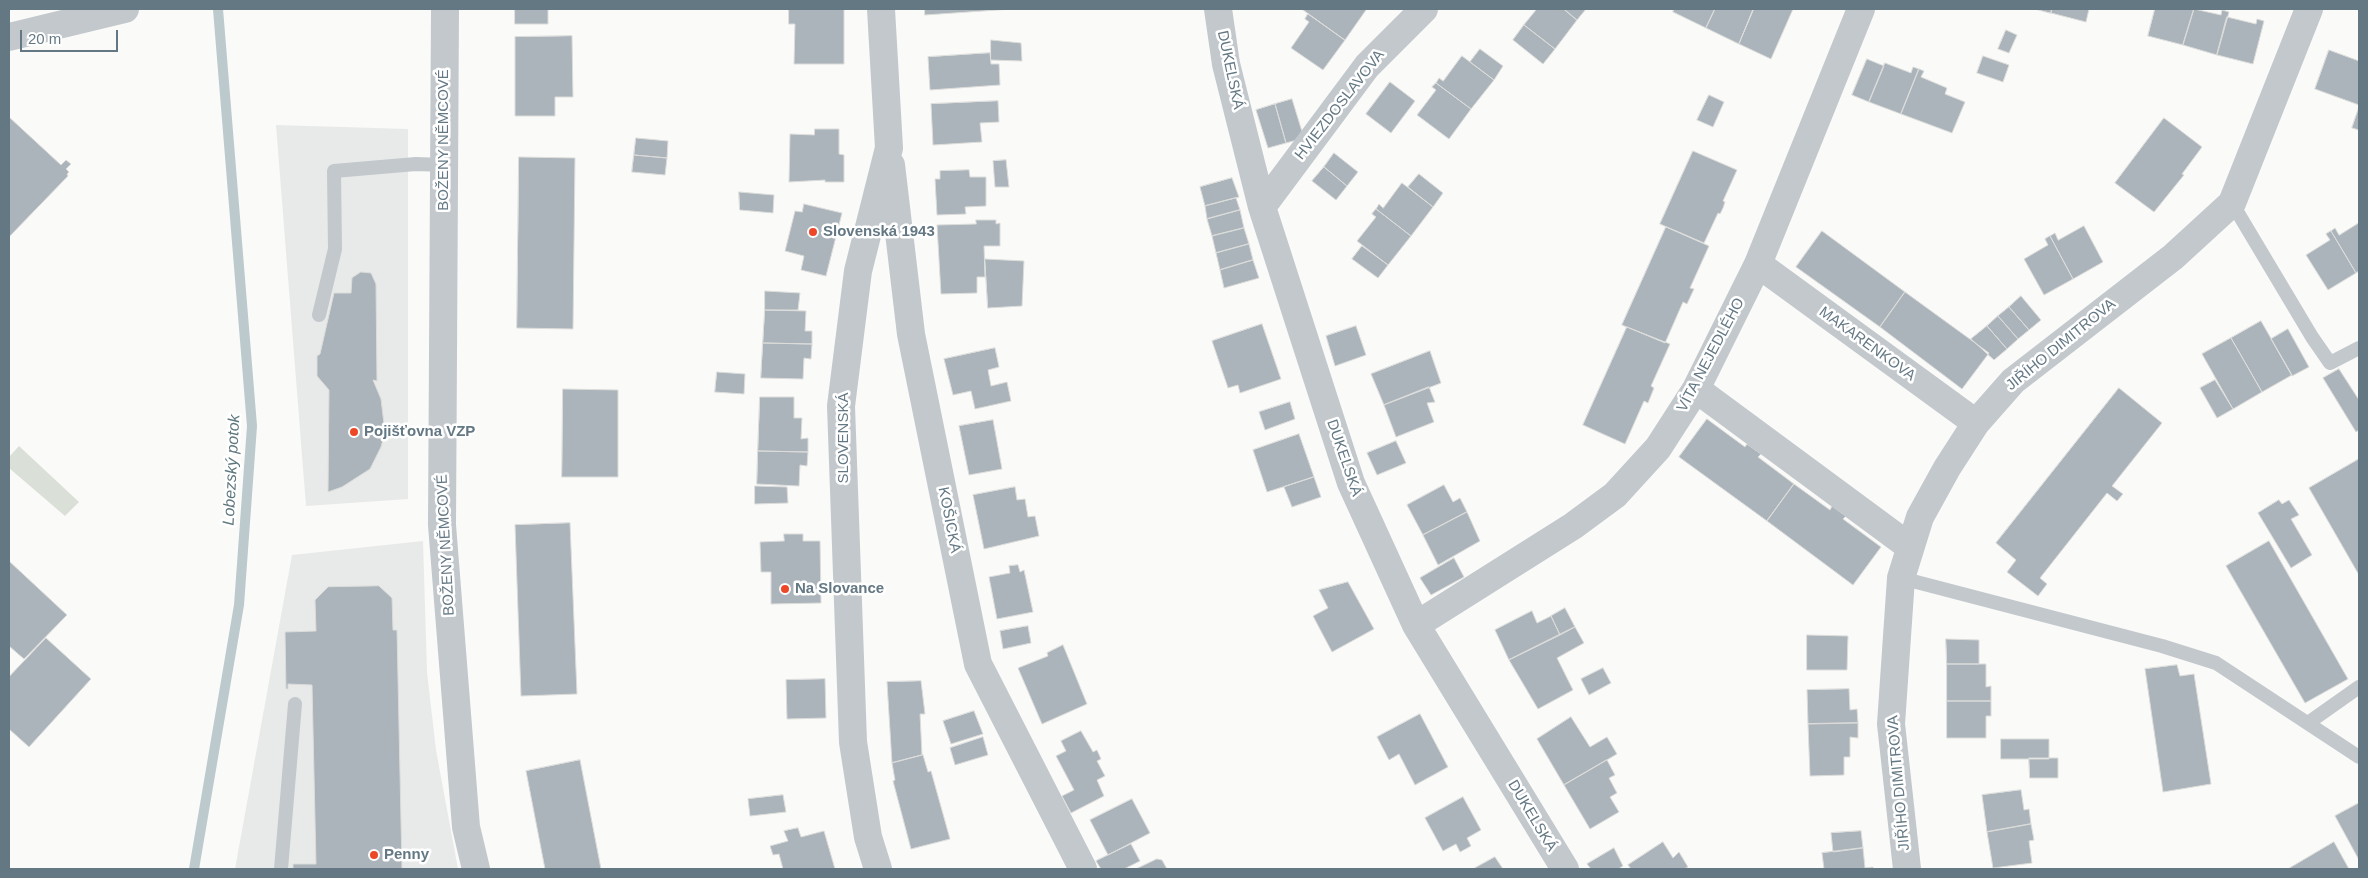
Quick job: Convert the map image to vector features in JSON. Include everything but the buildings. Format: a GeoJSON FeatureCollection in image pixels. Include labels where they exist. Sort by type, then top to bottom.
{"type":"FeatureCollection","features":[{"type":"Feature","properties":{"kind":"street"},"geometry":{"type":"LineString","coordinates":[[9,37],[125,9]]}},
{"type":"Feature","properties":{"kind":"street","name":"BOŽENY NĚMCOVÉ"},"geometry":{"type":"LineString","coordinates":[[445,9],[442,526],[466,827],[476,869]]}},
{"type":"Feature","properties":{"kind":"street","name":"SLOVENSKÁ"},"geometry":{"type":"LineString","coordinates":[[878,869],[868,837],[853,742],[841,406],[858,271],[889,148],[881,9]]}},
{"type":"Feature","properties":{"kind":"street","name":"DUKELSKÁ"},"geometry":{"type":"LineString","coordinates":[[1218,9],[1226,64],[1262,207],[1351,483],[1416,625],[1565,869]]}},
{"type":"Feature","properties":{"kind":"street","name":"HVIEZDOSLAVOVA"},"geometry":{"type":"LineString","coordinates":[[1262,207],[1367,66],[1424,9]]}},
{"type":"Feature","properties":{"kind":"street","name":"VÍTA NEJEDLÉHO"},"geometry":{"type":"LineString","coordinates":[[1416,625],[1573,526],[1615,495],[1658,448],[1696,389],[1758,264],[1861,9]]}},
{"type":"Feature","properties":{"kind":"street","name":"JIŘÍHO DIMITROVA"},"geometry":{"type":"LineString","coordinates":[[1907,869],[1891,724],[1901,578],[1920,517],[1946,468],[1976,423],[2018,376],[2173,257],[2232,203],[2309,9]]}},
{"type":"Feature","properties":{"kind":"street","name":"KOŠICKÁ"},"geometry":{"type":"LineString","coordinates":[[889,148],[911,334],[978,664],[1083,869]]}},
{"type":"Feature","properties":{"kind":"street","name":"MAKARENKOVA"},"geometry":{"type":"LineString","coordinates":[[1758,264],[1976,423]]}},
{"type":"Feature","properties":{"kind":"street"},"geometry":{"type":"LineString","coordinates":[[1696,389],[1910,548]]}},
{"type":"Feature","properties":{"kind":"lane"},"geometry":{"type":"LineString","coordinates":[[319,314],[335,249],[334,170],[416,164],[444,165]]}},
{"type":"Feature","properties":{"kind":"lane"},"geometry":{"type":"LineString","coordinates":[[2232,203],[2312,337],[2330,363],[2359,348]]}},
{"type":"Feature","properties":{"kind":"lane"},"geometry":{"type":"LineString","coordinates":[[1901,578],[2162,646],[2216,663],[2359,757]]}},
{"type":"Feature","properties":{"kind":"lane"},"geometry":{"type":"LineString","coordinates":[[2308,723],[2359,688]]}},
{"type":"Feature","properties":{"kind":"lane"},"geometry":{"type":"LineString","coordinates":[[281,869],[295,704]]}},
{"type":"Feature","properties":{"kind":"shaded area"},"geometry":{"type":"Polygon","coordinates":[[[276,125],[408,129],[408,499],[306,506],[276,125]]]}},
{"type":"Feature","properties":{"kind":"shaded area"},"geometry":{"type":"Polygon","coordinates":[[[19,446],[79,502],[65,516],[9,468],[9,457],[19,446]]]}},
{"type":"Feature","properties":{"kind":"shaded area"},"geometry":{"type":"Polygon","coordinates":[[[423,541],[427,672],[436,750],[458,869],[235,869],[292,555],[423,541]]]}},
{"type":"Feature","properties":{"kind":"waterway","name":"Lobezský potok"},"geometry":{"type":"LineString","coordinates":[[194,869],[239,605],[252,426],[218,9]]}},
{"type":"Feature","properties":{"kind":"place","name":"Slovenská 1943"},"geometry":{"type":"Point","coordinates":[813,232]}},
{"type":"Feature","properties":{"kind":"place","name":"Pojišťovna VZP"},"geometry":{"type":"Point","coordinates":[354,432]}},
{"type":"Feature","properties":{"kind":"place","name":"Na Slovance"},"geometry":{"type":"Point","coordinates":[785,589]}},
{"type":"Feature","properties":{"kind":"place","name":"Penny"},"geometry":{"type":"Point","coordinates":[374,855]}}]}
